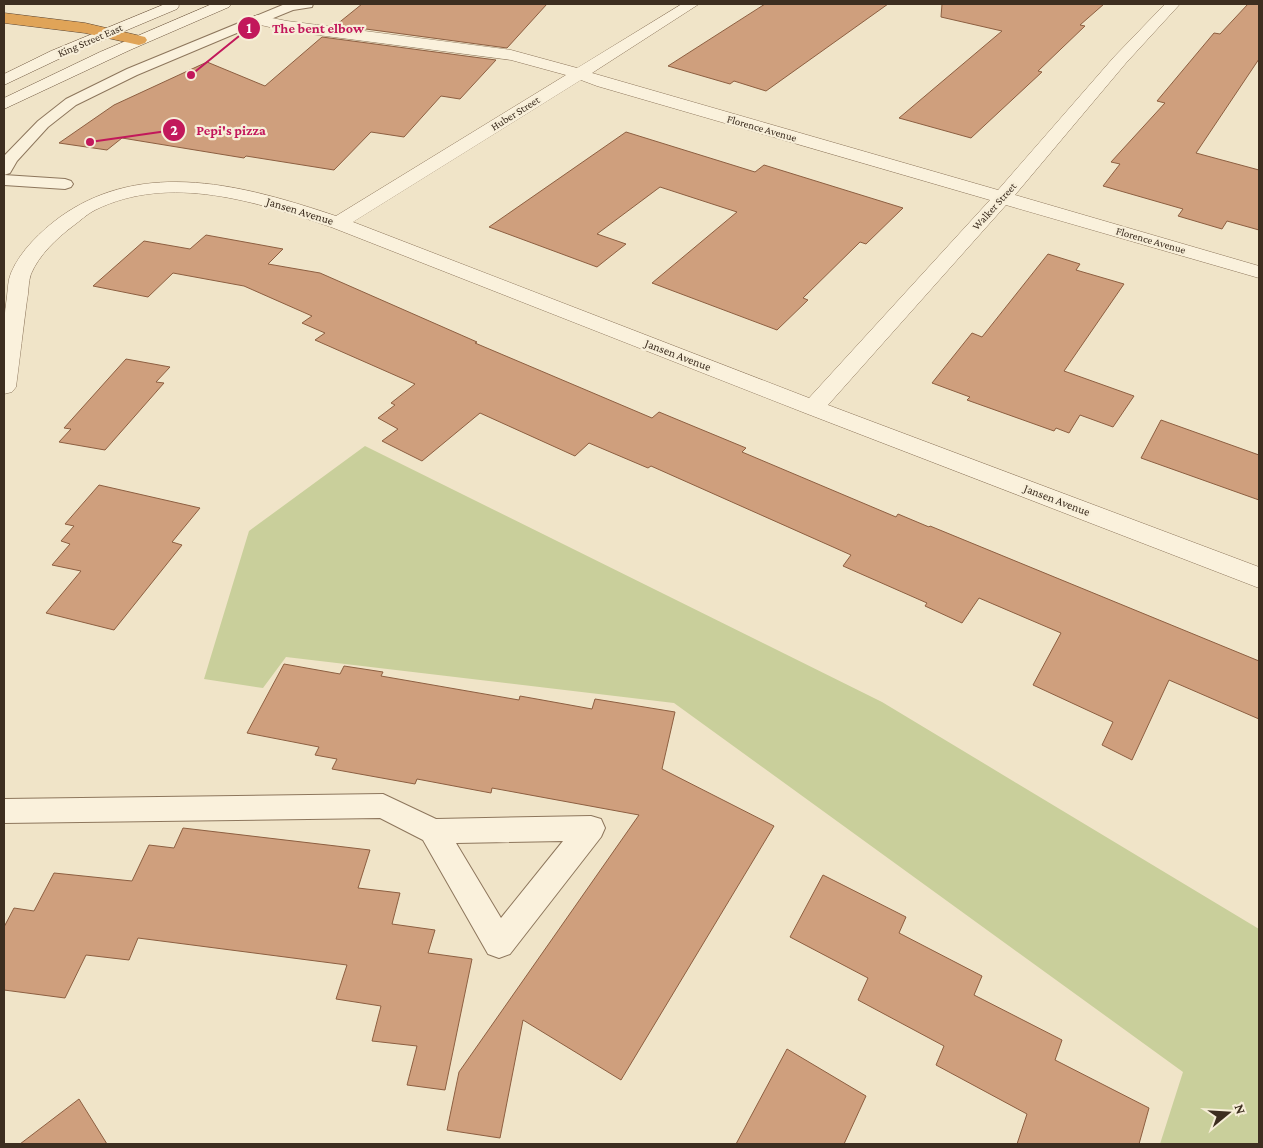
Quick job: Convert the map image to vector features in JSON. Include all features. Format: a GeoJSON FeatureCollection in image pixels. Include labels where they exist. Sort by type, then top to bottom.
{"type":"FeatureCollection","features":[{"type":"Feature","properties":{"kind":"highway"},"geometry":{"type":"LineString","coordinates":[[4,18],[107,32],[139,40]]}},
{"type":"Feature","properties":{"kind":"highway"},"geometry":{"type":"LineString","coordinates":[[55,40],[114,52]]}},
{"type":"Feature","properties":{"kind":"street","name":"King Street East"},"geometry":{"type":"LineString","coordinates":[[4,80],[78,44],[178,4]]}},
{"type":"Feature","properties":{"kind":"street","name":"King Street East"},"geometry":{"type":"LineString","coordinates":[[4,104],[27,95],[55,79],[139,40],[224,4]]}},
{"type":"Feature","properties":{"kind":"street","name":"Huber Street"},"geometry":{"type":"LineString","coordinates":[[338,223],[692,4]]}},
{"type":"Feature","properties":{"kind":"street","name":"Walker Street"},"geometry":{"type":"LineString","coordinates":[[813,408],[1003,197],[1120,60],[1173,4]]}},
{"type":"Feature","properties":{"kind":"street","name":"Florence Avenue"},"geometry":{"type":"LineString","coordinates":[[257,20],[511,55],[551,65],[1259,272]]}},
{"type":"Feature","properties":{"kind":"street","name":"Jansen Avenue"},"geometry":{"type":"LineString","coordinates":[[4,387],[21,275],[41,243],[63,223],[89,205],[119,194],[135,190],[177,186],[211,188],[283,204],[338,223],[813,408],[1259,578]]}},
{"type":"Feature","properties":{"kind":"lane"},"geometry":{"type":"LineString","coordinates":[[6,163],[43,124],[71,102],[132,72],[257,20],[290,7],[307,4]]}},
{"type":"Feature","properties":{"kind":"lane"},"geometry":{"type":"LineString","coordinates":[[4,180],[65,184]]}},
{"type":"Feature","properties":{"kind":"lane"},"geometry":{"type":"LineString","coordinates":[[4,812],[383,806],[433,831],[591,828],[499,944],[433,831]]}},
{"type":"Feature","properties":{"kind":"green space"},"geometry":{"type":"Polygon","coordinates":[[[365,446],[882,702],[1259,929],[1259,1144],[1160,1144],[1183,1072],[674,703],[286,657],[263,688],[204,679],[249,531],[365,446]]]}},
{"type":"Feature","properties":{"kind":"building"},"geometry":{"type":"Polygon","coordinates":[[[362,4],[547,4],[507,48],[336,25],[362,4]]]}},
{"type":"Feature","properties":{"kind":"building"},"geometry":{"type":"Polygon","coordinates":[[[765,4],[888,4],[766,91],[734,81],[730,84],[668,66],[765,4]]]}},
{"type":"Feature","properties":{"kind":"building"},"geometry":{"type":"Polygon","coordinates":[[[942,4],[1104,4],[1080,25],[1085,26],[1038,71],[1042,72],[971,138],[899,118],[1002,31],[941,17],[942,4]]]}},
{"type":"Feature","properties":{"kind":"building"},"geometry":{"type":"Polygon","coordinates":[[[1248,4],[1259,4],[1259,59],[1196,153],[1259,170],[1259,230],[1227,221],[1222,229],[1178,216],[1183,209],[1103,186],[1120,164],[1111,162],[1165,103],[1157,101],[1214,33],[1220,34],[1248,4]]]}},
{"type":"Feature","properties":{"kind":"building"},"geometry":{"type":"Polygon","coordinates":[[[322,37],[496,60],[460,99],[441,96],[404,137],[371,132],[334,170],[246,156],[244,158],[122,138],[107,150],[59,143],[114,105],[207,62],[265,86],[322,37]]]}},
{"type":"Feature","properties":{"kind":"building"},"geometry":{"type":"Polygon","coordinates":[[[626,132],[755,172],[764,165],[903,208],[866,244],[860,242],[803,298],[808,300],[777,330],[652,283],[737,212],[660,187],[597,234],[626,244],[597,267],[489,227],[626,132]]]}},
{"type":"Feature","properties":{"kind":"building"},"geometry":{"type":"Polygon","coordinates":[[[206,235],[283,249],[268,264],[320,273],[477,342],[475,343],[652,418],[659,412],[746,448],[742,452],[896,517],[898,514],[930,526],[1259,661],[1259,719],[1169,680],[1132,760],[1102,745],[1113,722],[1033,685],[1061,633],[979,598],[962,623],[925,606],[927,603],[843,566],[851,555],[651,466],[648,468],[589,443],[575,456],[480,413],[422,461],[382,441],[398,429],[378,418],[395,405],[391,403],[415,384],[315,340],[325,333],[302,323],[312,316],[244,286],[173,273],[148,297],[93,286],[144,241],[190,249],[206,235]]]}},
{"type":"Feature","properties":{"kind":"building"},"geometry":{"type":"Polygon","coordinates":[[[1048,254],[1080,264],[1076,270],[1124,284],[1064,371],[1134,396],[1113,427],[1080,415],[1069,433],[1056,428],[1054,431],[967,400],[970,397],[932,383],[972,333],[982,337],[1048,254]]]}},
{"type":"Feature","properties":{"kind":"building"},"geometry":{"type":"Polygon","coordinates":[[[126,359],[170,367],[156,382],[164,383],[105,450],[59,442],[71,429],[64,428],[126,359]]]}},
{"type":"Feature","properties":{"kind":"building"},"geometry":{"type":"Polygon","coordinates":[[[1161,420],[1259,455],[1259,500],[1141,458],[1161,420]]]}},
{"type":"Feature","properties":{"kind":"building"},"geometry":{"type":"Polygon","coordinates":[[[99,485],[200,508],[172,542],[182,545],[114,630],[46,613],[81,571],[52,565],[70,544],[61,541],[74,526],[65,524],[99,485]]]}},
{"type":"Feature","properties":{"kind":"building"},"geometry":{"type":"Polygon","coordinates":[[[284,664],[340,674],[344,666],[383,672],[381,676],[519,700],[520,696],[592,709],[595,699],[675,712],[662,769],[774,826],[621,1080],[523,1020],[500,1138],[447,1130],[459,1072],[639,815],[492,788],[491,793],[417,779],[415,784],[332,769],[337,759],[315,755],[319,747],[247,733],[284,664]]]}},
{"type":"Feature","properties":{"kind":"building"},"geometry":{"type":"Polygon","coordinates":[[[183,828],[370,850],[358,888],[400,893],[392,924],[435,930],[428,953],[472,959],[445,1090],[407,1085],[417,1046],[372,1041],[381,1006],[336,999],[347,965],[138,938],[129,960],[86,955],[65,998],[4,990],[4,927],[14,908],[34,911],[54,873],[132,881],[149,845],[174,848],[183,828]]]}},
{"type":"Feature","properties":{"kind":"building"},"geometry":{"type":"Polygon","coordinates":[[[823,875],[906,917],[899,933],[982,976],[974,995],[1062,1040],[1055,1060],[1149,1108],[1139,1144],[1017,1144],[1027,1114],[936,1065],[944,1046],[858,1000],[868,978],[790,937],[823,875]]]}},
{"type":"Feature","properties":{"kind":"building"},"geometry":{"type":"Polygon","coordinates":[[[787,1049],[866,1096],[844,1144],[736,1144],[787,1049]]]}},
{"type":"Feature","properties":{"kind":"building"},"geometry":{"type":"Polygon","coordinates":[[[79,1099],[107,1144],[20,1144],[79,1099]]]}},
{"type":"Feature","properties":{"kind":"place","name":"The bent elbow"},"geometry":{"type":"Point","coordinates":[191,75]}},
{"type":"Feature","properties":{"kind":"place","name":"Pepi's pizza"},"geometry":{"type":"Point","coordinates":[90,142]}}]}
